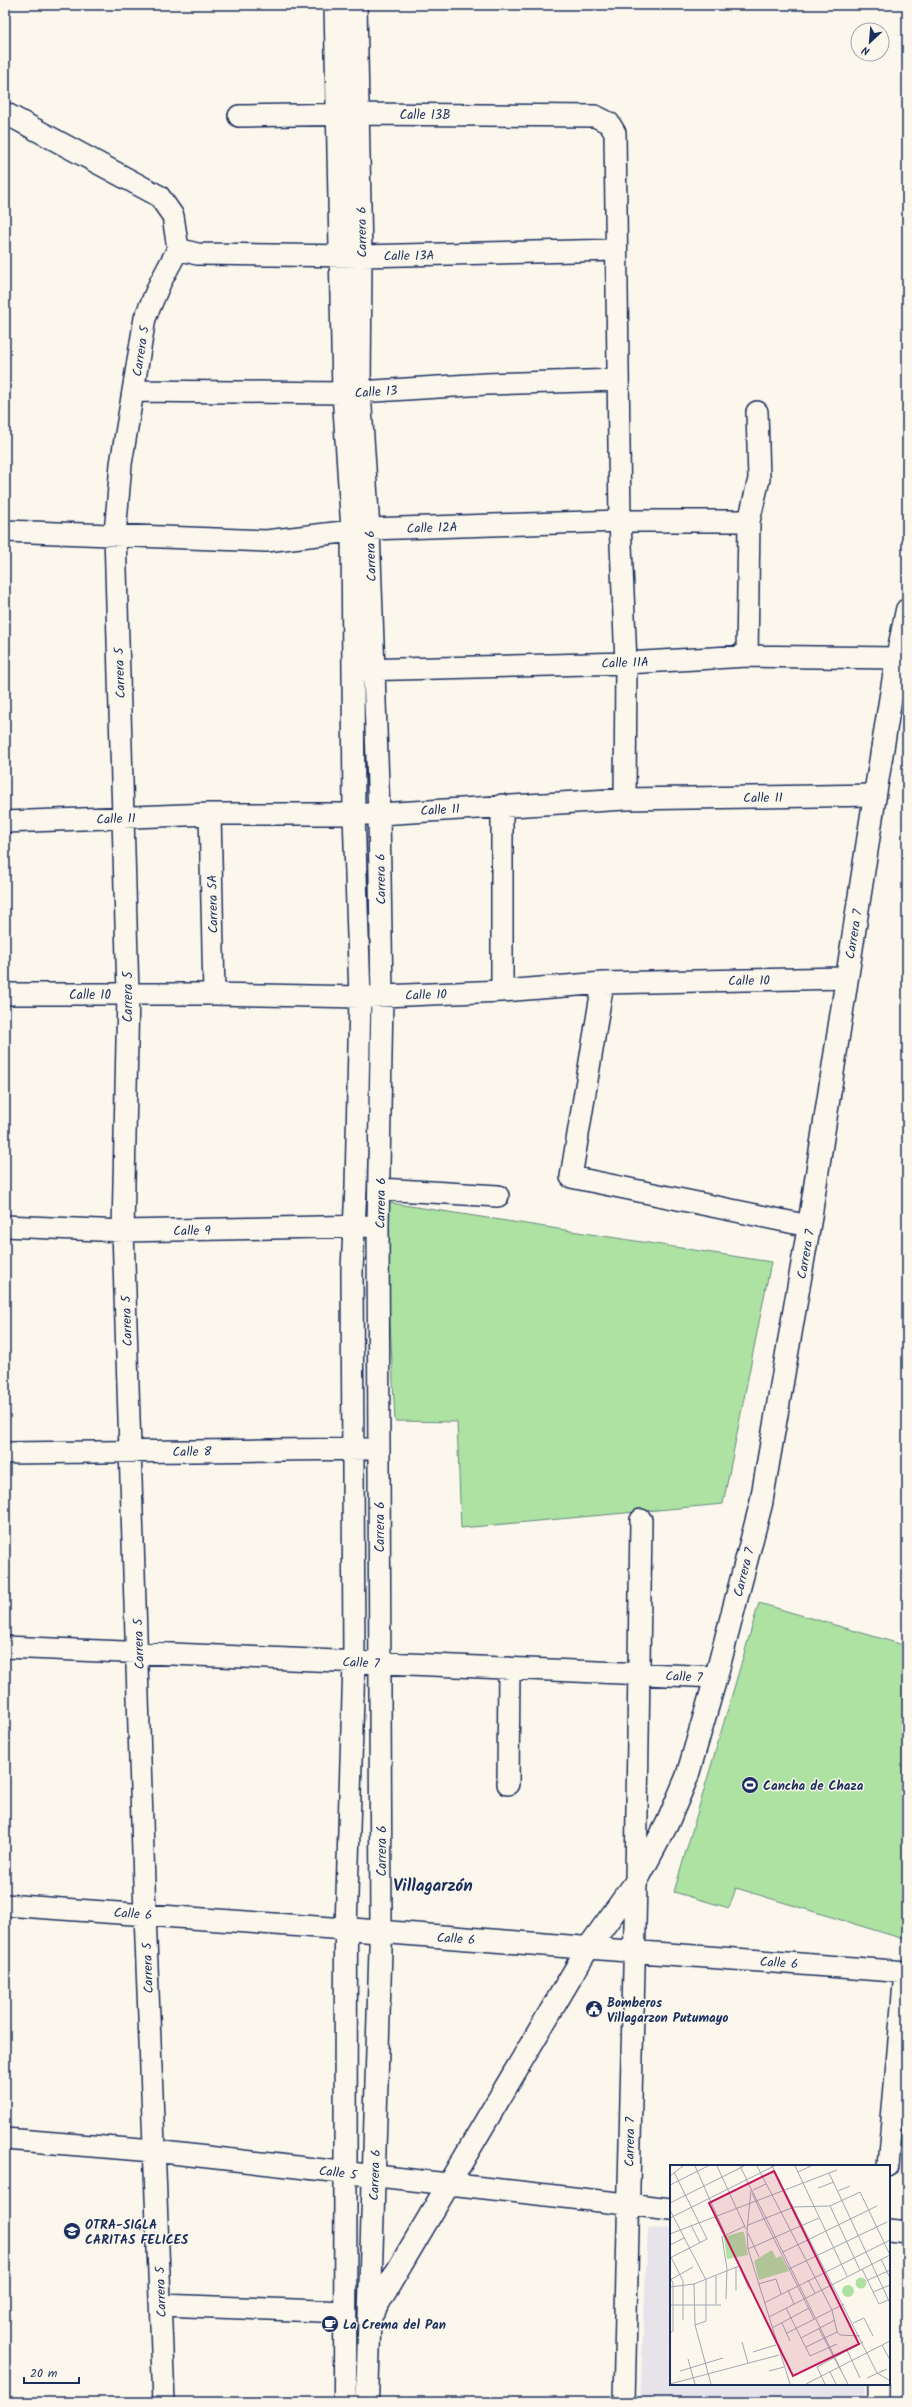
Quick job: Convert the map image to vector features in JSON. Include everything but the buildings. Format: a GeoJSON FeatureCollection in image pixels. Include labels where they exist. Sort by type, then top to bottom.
{"type":"FeatureCollection","features":[{"type":"Feature","properties":{"kind":"main road","name":"Carrera 7"},"geometry":{"type":"LineString","coordinates":[[369,2319],[588,1948],[636,1882],[667,1824],[687,1777],[716,1677],[761,1504],[810,1226],[874,795],[897,658],[907,610]]}},
{"type":"Feature","properties":{"kind":"main road","name":"Calle 6"},"geometry":{"type":"LineString","coordinates":[[346,1929],[588,1948]]}},
{"type":"Feature","properties":{"kind":"main road","name":"Carrera 6"},"geometry":{"type":"LineString","coordinates":[[345,2402],[346,1929]]}},
{"type":"Feature","properties":{"kind":"main road","name":"Carrera 6"},"geometry":{"type":"LineString","coordinates":[[367,2402],[381,1932]]}},
{"type":"Feature","properties":{"kind":"street","name":"Carrera 6"},"geometry":{"type":"LineString","coordinates":[[335,5],[339,256],[351,392],[360,530],[374,668],[378,814],[382,996],[380,1189],[378,1226],[381,1932]]}},
{"type":"Feature","properties":{"kind":"street","name":"Carrera 6"},"geometry":{"type":"LineString","coordinates":[[351,392],[361,256],[356,5]]}},
{"type":"Feature","properties":{"kind":"street"},"geometry":{"type":"LineString","coordinates":[[5,113],[159,196],[173,216],[178,249]]}},
{"type":"Feature","properties":{"kind":"street","name":"Calle 13B"},"geometry":{"type":"LineString","coordinates":[[239,116],[359,114],[595,116],[609,123],[615,133],[616,250]]}},
{"type":"Feature","properties":{"kind":"street","name":"Calle 13A"},"geometry":{"type":"LineString","coordinates":[[178,249],[197,254],[339,256],[616,250]]}},
{"type":"Feature","properties":{"kind":"street","name":"Carrera 5"},"geometry":{"type":"LineString","coordinates":[[164,2402],[145,1914],[124,1231],[128,994],[115,534],[121,464],[145,318],[178,249]]}},
{"type":"Feature","properties":{"kind":"street"},"geometry":{"type":"LineString","coordinates":[[616,250],[620,521],[626,663],[625,800]]}},
{"type":"Feature","properties":{"kind":"street","name":"Calle 13"},"geometry":{"type":"LineString","coordinates":[[133,391],[351,392],[486,384],[618,380]]}},
{"type":"Feature","properties":{"kind":"street"},"geometry":{"type":"LineString","coordinates":[[747,656],[749,521],[759,478],[757,412]]}},
{"type":"Feature","properties":{"kind":"street","name":"Calle 12A"},"geometry":{"type":"LineString","coordinates":[[5,531],[115,534],[266,541],[360,530],[620,521],[749,521]]}},
{"type":"Feature","properties":{"kind":"street","name":"Carrera 6"},"geometry":{"type":"LineString","coordinates":[[346,1929],[354,1662],[352,1270],[360,997],[354,814],[353,670],[360,530]]}},
{"type":"Feature","properties":{"kind":"street","name":"Calle 11A"},"geometry":{"type":"LineString","coordinates":[[353,670],[374,668],[626,663],[747,656],[897,658]]}},
{"type":"Feature","properties":{"kind":"street","name":"Calle 11"},"geometry":{"type":"LineString","coordinates":[[5,822],[210,814],[378,814],[502,805],[625,800],[874,795]]}},
{"type":"Feature","properties":{"kind":"street"},"geometry":{"type":"LineString","coordinates":[[502,805],[502,991]]}},
{"type":"Feature","properties":{"kind":"street","name":"Carrera 5A"},"geometry":{"type":"LineString","coordinates":[[210,814],[214,994]]}},
{"type":"Feature","properties":{"kind":"street","name":"Calle 10"},"geometry":{"type":"LineString","coordinates":[[5,994],[214,994],[360,997],[502,991],[603,983],[846,978]]}},
{"type":"Feature","properties":{"kind":"street"},"geometry":{"type":"LineString","coordinates":[[603,983],[571,1177],[810,1226]]}},
{"type":"Feature","properties":{"kind":"street"},"geometry":{"type":"LineString","coordinates":[[380,1189],[498,1196]]}},
{"type":"Feature","properties":{"kind":"street","name":"Calle 9"},"geometry":{"type":"LineString","coordinates":[[5,1226],[124,1231],[378,1226]]}},
{"type":"Feature","properties":{"kind":"street","name":"Calle 8"},"geometry":{"type":"LineString","coordinates":[[5,1453],[380,1449]]}},
{"type":"Feature","properties":{"kind":"street","name":"Carrera 7"},"geometry":{"type":"LineString","coordinates":[[624,2402],[633,1951],[636,1882],[640,1520]]}},
{"type":"Feature","properties":{"kind":"street","name":"Calle 7"},"geometry":{"type":"LineString","coordinates":[[5,1647],[716,1677]]}},
{"type":"Feature","properties":{"kind":"street"},"geometry":{"type":"LineString","coordinates":[[508,1668],[508,1784]]}},
{"type":"Feature","properties":{"kind":"street","name":"Calle 6"},"geometry":{"type":"LineString","coordinates":[[5,1905],[346,1929]]}},
{"type":"Feature","properties":{"kind":"street","name":"Calle 6"},"geometry":{"type":"LineString","coordinates":[[588,1948],[906,1972]]}},
{"type":"Feature","properties":{"kind":"street"},"geometry":{"type":"LineString","coordinates":[[888,2165],[906,1972]]}},
{"type":"Feature","properties":{"kind":"street","name":"Calle 5"},"geometry":{"type":"LineString","coordinates":[[5,2139],[154,2151],[374,2177],[670,2209]]}},
{"type":"Feature","properties":{"kind":"street"},"geometry":{"type":"LineString","coordinates":[[890,2230],[907,2232]]}},
{"type":"Feature","properties":{"kind":"street"},"geometry":{"type":"LineString","coordinates":[[161,2305],[345,2312]]}},
{"type":"Feature","properties":{"kind":"street"},"geometry":{"type":"LineString","coordinates":[[878,2385],[878,2402]]}},
{"type":"Feature","properties":{"kind":"shaded area"},"geometry":{"type":"Polygon","coordinates":[[[648,2228],[670,2229],[670,2385],[864,2385],[863,2402],[640,2402],[648,2228]]]}},
{"type":"Feature","properties":{"kind":"green space"},"geometry":{"type":"Polygon","coordinates":[[[384,1202],[771,1262],[723,1504],[461,1528],[457,1422],[395,1421],[384,1202]]]}},
{"type":"Feature","properties":{"kind":"green space"},"geometry":{"type":"Polygon","coordinates":[[[759,1603],[907,1646],[907,1940],[736,1888],[729,1908],[674,1892],[759,1603]]]}},
{"type":"Feature","properties":{"kind":"place","name":"Cancha de Chaza"},"geometry":{"type":"Point","coordinates":[750,1785]}},
{"type":"Feature","properties":{"kind":"place","name":"Bomberos Villagarzon Putumayo"},"geometry":{"type":"Point","coordinates":[594,2009]}},
{"type":"Feature","properties":{"kind":"place","name":"OTRA-SIGLA CARITAS FELICES"},"geometry":{"type":"Point","coordinates":[72,2231]}},
{"type":"Feature","properties":{"kind":"place","name":"La Crema del Pan"},"geometry":{"type":"Point","coordinates":[330,2324]}},
{"type":"Feature","properties":{"kind":"district","name":"Villagarzón"},"geometry":{"type":"Point","coordinates":[433,1885]}}]}
